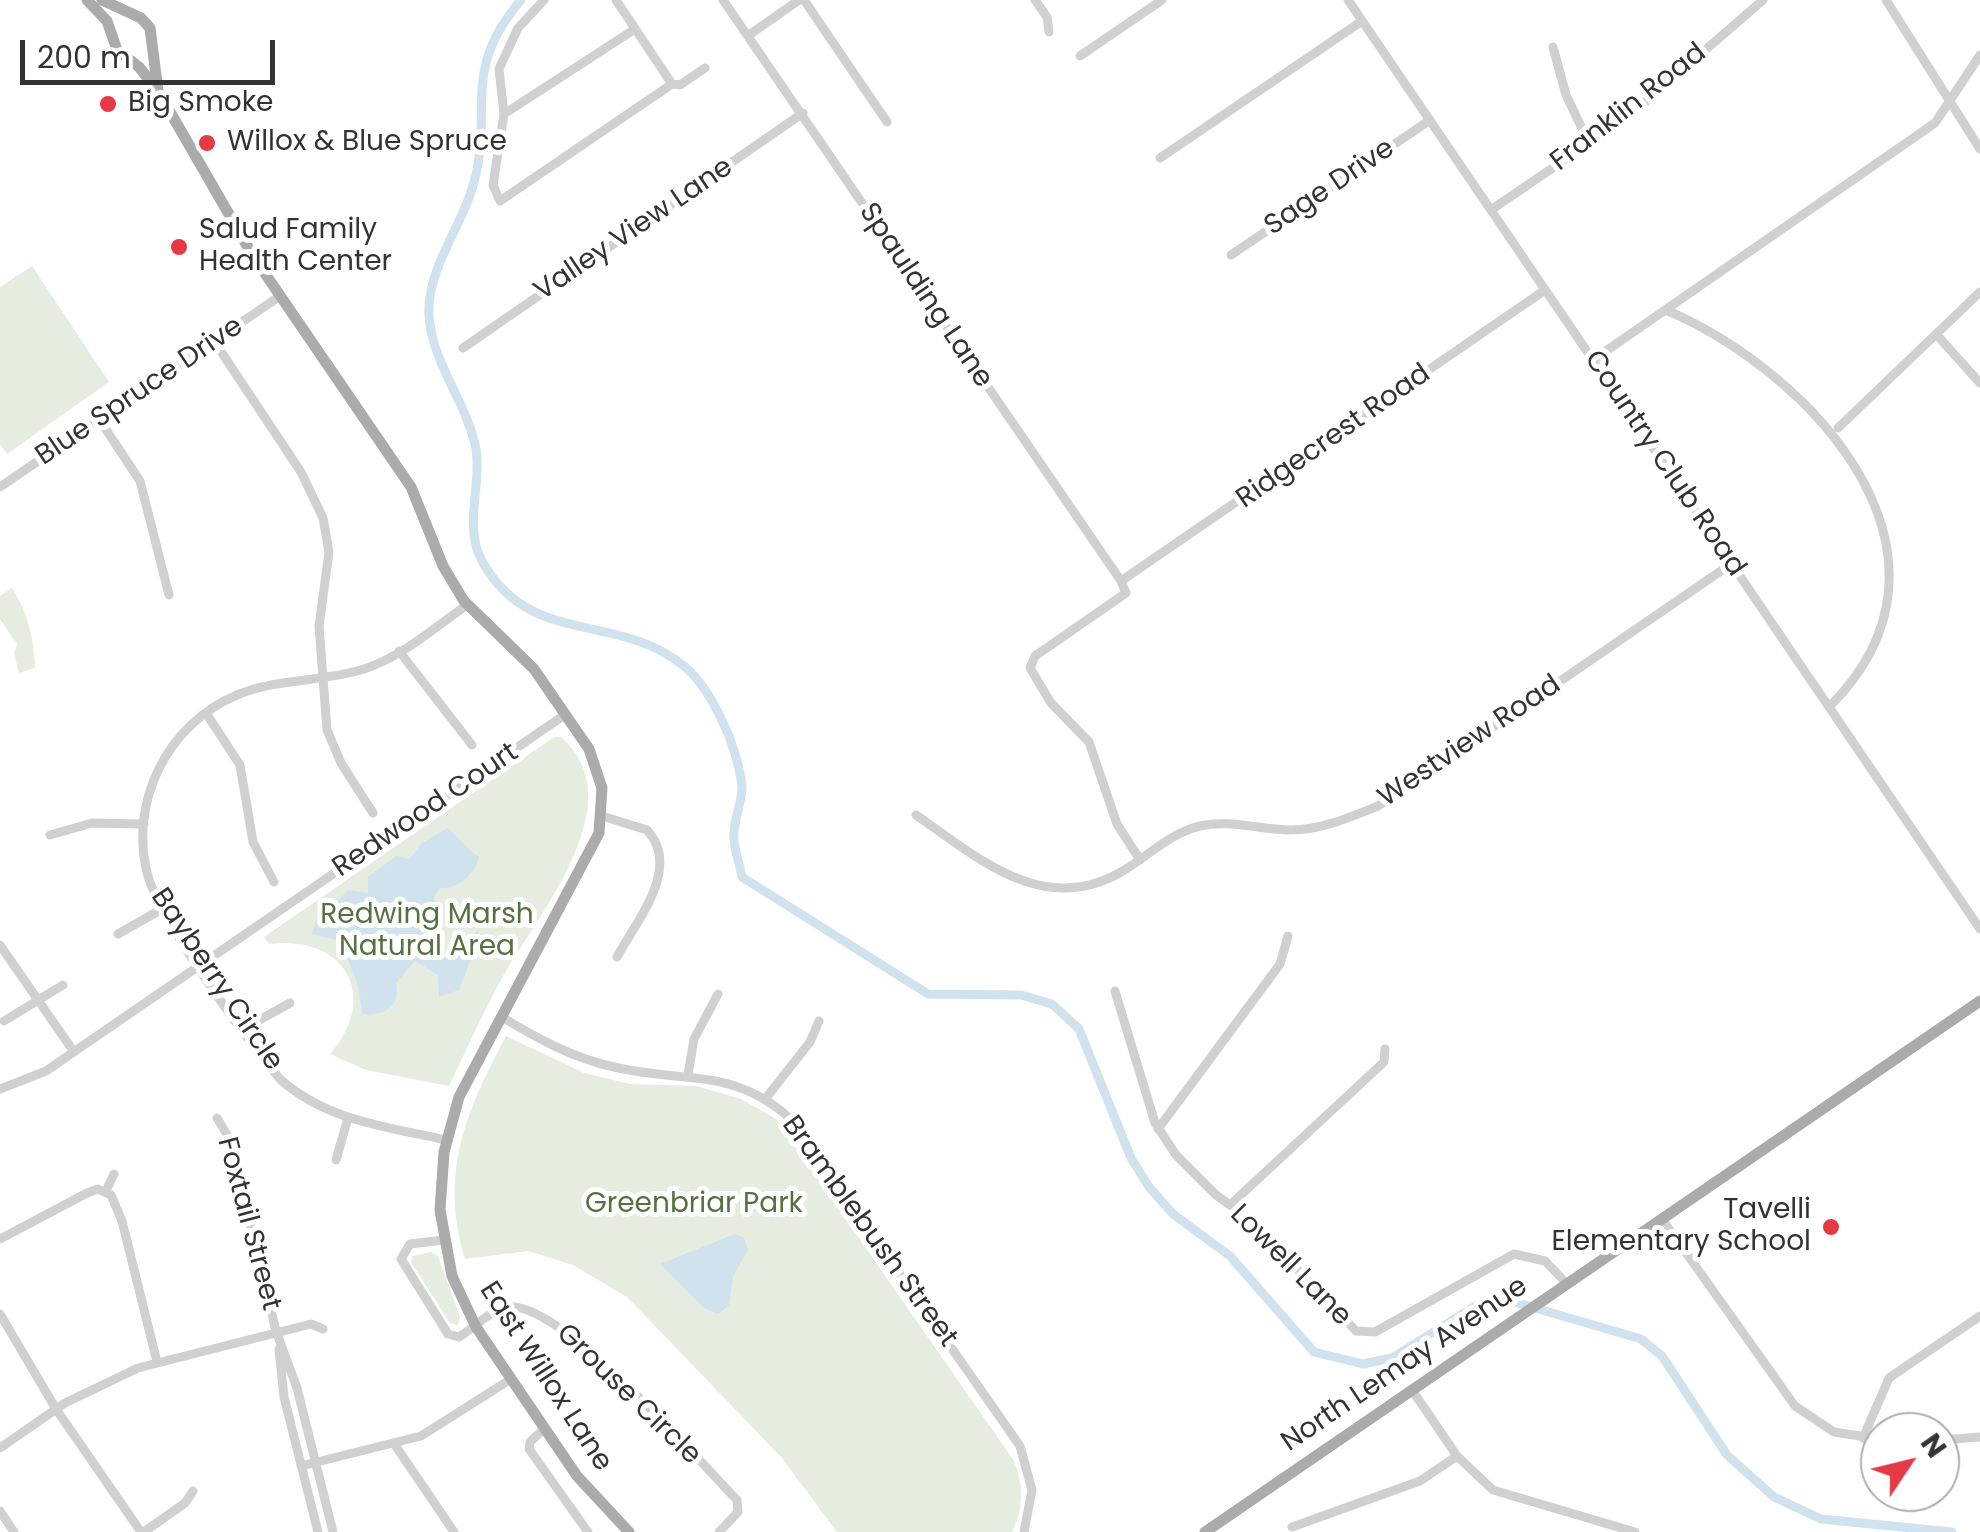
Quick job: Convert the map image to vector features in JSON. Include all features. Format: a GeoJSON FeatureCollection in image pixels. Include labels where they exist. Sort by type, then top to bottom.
{"type":"FeatureCollection","features":[{"type":"Feature","properties":{"kind":"main road"},"geometry":{"type":"LineString","coordinates":[[88,0],[103,15],[113,45],[127,56],[144,52],[151,42],[150,28],[102,0]]}},
{"type":"Feature","properties":{"kind":"main road"},"geometry":{"type":"LineString","coordinates":[[111,34],[116,22],[134,16]]}},
{"type":"Feature","properties":{"kind":"main road","name":"East Willox Lane"},"geometry":{"type":"LineString","coordinates":[[151,42],[158,91]]}},
{"type":"Feature","properties":{"kind":"main road","name":"East Willox Lane"},"geometry":{"type":"LineString","coordinates":[[127,56],[158,91],[230,218],[411,487],[444,566],[467,605],[534,669],[595,760],[602,816],[590,857],[465,1084],[446,1140],[440,1195],[444,1240],[457,1288],[476,1327],[594,1496],[629,1532]]}},
{"type":"Feature","properties":{"kind":"main road","name":"North Lemay Avenue"},"geometry":{"type":"LineString","coordinates":[[1205,1532],[1980,1001]]}},
{"type":"Feature","properties":{"kind":"street"},"geometry":{"type":"LineString","coordinates":[[544,0],[518,28],[502,58],[499,80],[504,114],[493,174],[500,200],[672,84],[680,85],[705,68]]}},
{"type":"Feature","properties":{"kind":"street"},"geometry":{"type":"LineString","coordinates":[[616,0],[672,84]]}},
{"type":"Feature","properties":{"kind":"street","name":"Spaulding Lane"},"geometry":{"type":"LineString","coordinates":[[723,0],[1121,581],[1126,592],[1036,656],[1030,668],[1051,703],[1089,742],[1112,813],[1140,860]]}},
{"type":"Feature","properties":{"kind":"street"},"geometry":{"type":"LineString","coordinates":[[749,35],[802,0],[887,122]]}},
{"type":"Feature","properties":{"kind":"street"},"geometry":{"type":"LineString","coordinates":[[1035,0],[1047,17],[1049,32]]}},
{"type":"Feature","properties":{"kind":"street"},"geometry":{"type":"LineString","coordinates":[[1080,56],[1162,0]]}},
{"type":"Feature","properties":{"kind":"street","name":"Country Club Road"},"geometry":{"type":"LineString","coordinates":[[1348,0],[1980,929]]}},
{"type":"Feature","properties":{"kind":"street","name":"Franklin Road"},"geometry":{"type":"LineString","coordinates":[[1491,210],[1630,114],[1763,0]]}},
{"type":"Feature","properties":{"kind":"street"},"geometry":{"type":"LineString","coordinates":[[1886,0],[1980,149]]}},
{"type":"Feature","properties":{"kind":"street"},"geometry":{"type":"LineString","coordinates":[[1160,158],[1362,21]]}},
{"type":"Feature","properties":{"kind":"street"},"geometry":{"type":"LineString","coordinates":[[504,114],[635,29]]}},
{"type":"Feature","properties":{"kind":"street"},"geometry":{"type":"LineString","coordinates":[[1553,46],[1566,95],[1590,143]]}},
{"type":"Feature","properties":{"kind":"street"},"geometry":{"type":"LineString","coordinates":[[1592,360],[1935,123],[1980,55]]}},
{"type":"Feature","properties":{"kind":"street","name":"Valley View Lane"},"geometry":{"type":"LineString","coordinates":[[464,348],[804,113]]}},
{"type":"Feature","properties":{"kind":"street","name":"Sage Drive"},"geometry":{"type":"LineString","coordinates":[[1231,255],[1430,120]]}},
{"type":"Feature","properties":{"kind":"street","name":"Ridgecrest Road"},"geometry":{"type":"LineString","coordinates":[[1121,581],[1545,290]]}},
{"type":"Feature","properties":{"kind":"street"},"geometry":{"type":"LineString","coordinates":[[1838,428],[1980,292]]}},
{"type":"Feature","properties":{"kind":"street","name":"Blue Spruce Drive"},"geometry":{"type":"LineString","coordinates":[[0,487],[280,296]]}},
{"type":"Feature","properties":{"kind":"street"},"geometry":{"type":"LineString","coordinates":[[1666,310],[1757,357],[1802,391],[1838,428],[1877,482]]}},
{"type":"Feature","properties":{"kind":"street"},"geometry":{"type":"LineString","coordinates":[[1936,334],[1980,383]]}},
{"type":"Feature","properties":{"kind":"street"},"geometry":{"type":"LineString","coordinates":[[214,341],[302,472],[326,527],[329,552],[319,626],[330,741],[373,813]]}},
{"type":"Feature","properties":{"kind":"street"},"geometry":{"type":"LineString","coordinates":[[99,420],[140,481],[169,595]]}},
{"type":"Feature","properties":{"kind":"street","name":"Westview Road"},"geometry":{"type":"LineString","coordinates":[[916,815],[990,868],[1026,884],[1055,888],[1091,885],[1198,826],[1221,823],[1309,828],[1378,806],[1732,564]]}},
{"type":"Feature","properties":{"kind":"street"},"geometry":{"type":"LineString","coordinates":[[1898,606],[1901,590]]}},
{"type":"Feature","properties":{"kind":"street","name":"Bayberry Circle"},"geometry":{"type":"LineString","coordinates":[[446,1140],[348,1118],[295,1092],[269,1066],[162,909],[148,875],[144,824],[148,796],[162,761],[187,728],[206,712],[255,689],[367,668],[467,605]]}},
{"type":"Feature","properties":{"kind":"street"},"geometry":{"type":"LineString","coordinates":[[1829,707],[1875,664],[1894,622]]}},
{"type":"Feature","properties":{"kind":"street"},"geometry":{"type":"LineString","coordinates":[[399,651],[472,745]]}},
{"type":"Feature","properties":{"kind":"street"},"geometry":{"type":"LineString","coordinates":[[206,712],[240,765],[254,842],[274,882]]}},
{"type":"Feature","properties":{"kind":"street","name":"Redwood Court"},"geometry":{"type":"LineString","coordinates":[[0,1089],[31,1079],[74,1052],[566,714]]}},
{"type":"Feature","properties":{"kind":"street"},"geometry":{"type":"LineString","coordinates":[[602,816],[643,826],[655,838],[662,859],[658,879],[617,957]]}},
{"type":"Feature","properties":{"kind":"street"},"geometry":{"type":"LineString","coordinates":[[50,835],[92,823],[144,824]]}},
{"type":"Feature","properties":{"kind":"street"},"geometry":{"type":"LineString","coordinates":[[118,934],[162,909]]}},
{"type":"Feature","properties":{"kind":"street"},"geometry":{"type":"LineString","coordinates":[[1158,1129],[1280,964],[1288,936]]}},
{"type":"Feature","properties":{"kind":"street"},"geometry":{"type":"LineString","coordinates":[[0,944],[74,1052]]}},
{"type":"Feature","properties":{"kind":"street"},"geometry":{"type":"LineString","coordinates":[[4,1021],[64,985]]}},
{"type":"Feature","properties":{"kind":"street","name":"Lowell Lane"},"geometry":{"type":"LineString","coordinates":[[1115,991],[1158,1129],[1176,1155],[1251,1220],[1356,1331],[1374,1332],[1514,1254],[1545,1261],[1567,1284]]}},
{"type":"Feature","properties":{"kind":"street"},"geometry":{"type":"LineString","coordinates":[[688,1075],[694,1039],[718,994]]}},
{"type":"Feature","properties":{"kind":"street"},"geometry":{"type":"LineString","coordinates":[[244,1030],[290,1003]]}},
{"type":"Feature","properties":{"kind":"street","name":"Bramblebush Street"},"geometry":{"type":"LineString","coordinates":[[502,1016],[584,1059],[629,1070],[730,1081],[766,1098],[807,1137],[1020,1446],[1032,1482],[1024,1532]]}},
{"type":"Feature","properties":{"kind":"street"},"geometry":{"type":"LineString","coordinates":[[766,1098],[810,1042],[819,1021]]}},
{"type":"Feature","properties":{"kind":"street"},"geometry":{"type":"LineString","coordinates":[[1230,1205],[1384,1062],[1385,1050]]}},
{"type":"Feature","properties":{"kind":"street","name":"Foxtail Street"},"geometry":{"type":"LineString","coordinates":[[217,1118],[229,1138],[276,1332],[284,1398],[318,1532]]}},
{"type":"Feature","properties":{"kind":"street"},"geometry":{"type":"LineString","coordinates":[[336,1160],[348,1118]]}},
{"type":"Feature","properties":{"kind":"street"},"geometry":{"type":"LineString","coordinates":[[106,1191],[114,1174]]}},
{"type":"Feature","properties":{"kind":"street"},"geometry":{"type":"LineString","coordinates":[[106,1191],[122,1222],[158,1362]]}},
{"type":"Feature","properties":{"kind":"street"},"geometry":{"type":"LineString","coordinates":[[0,1239],[82,1195],[106,1191]]}},
{"type":"Feature","properties":{"kind":"street"},"geometry":{"type":"LineString","coordinates":[[1662,1220],[1794,1406],[1834,1432],[1860,1438]]}},
{"type":"Feature","properties":{"kind":"street"},"geometry":{"type":"LineString","coordinates":[[444,1240],[410,1244],[402,1263],[450,1336],[458,1337],[476,1327]]}},
{"type":"Feature","properties":{"kind":"street","name":"Grouse Circle"},"geometry":{"type":"LineString","coordinates":[[476,1327],[496,1310],[519,1308],[574,1336],[737,1500],[738,1512],[720,1532]]}},
{"type":"Feature","properties":{"kind":"street"},"geometry":{"type":"LineString","coordinates":[[0,1314],[56,1409],[142,1532],[181,1506],[193,1491]]}},
{"type":"Feature","properties":{"kind":"street"},"geometry":{"type":"LineString","coordinates":[[1874,1412],[1889,1378],[1980,1316]]}},
{"type":"Feature","properties":{"kind":"street"},"geometry":{"type":"LineString","coordinates":[[0,1448],[56,1409],[158,1362],[311,1324],[323,1329]]}},
{"type":"Feature","properties":{"kind":"street","name":"Foxtail Street"},"geometry":{"type":"LineString","coordinates":[[276,1332],[297,1388],[334,1532]]}},
{"type":"Feature","properties":{"kind":"street"},"geometry":{"type":"LineString","coordinates":[[302,1466],[394,1445],[436,1429],[511,1380]]}},
{"type":"Feature","properties":{"kind":"street"},"geometry":{"type":"LineString","coordinates":[[1412,1390],[1456,1456],[1484,1483],[1508,1496],[1636,1532]]}},
{"type":"Feature","properties":{"kind":"street"},"geometry":{"type":"LineString","coordinates":[[545,1428],[529,1449],[588,1532]]}},
{"type":"Feature","properties":{"kind":"street"},"geometry":{"type":"LineString","coordinates":[[394,1445],[454,1532]]}},
{"type":"Feature","properties":{"kind":"street"},"geometry":{"type":"LineString","coordinates":[[1292,1527],[1420,1482],[1456,1456]]}},
{"type":"Feature","properties":{"kind":"street"},"geometry":{"type":"LineString","coordinates":[[0,1512],[14,1532]]}},
{"type":"Feature","properties":{"kind":"green space"},"geometry":{"type":"Polygon","coordinates":[[[32,266],[109,382],[7,454],[0,444],[0,287],[32,266]]]}},
{"type":"Feature","properties":{"kind":"green space"},"geometry":{"type":"Polygon","coordinates":[[[12,588],[32,636],[35,668],[19,673],[14,654],[17,644],[0,619],[0,596],[12,588]]]}},
{"type":"Feature","properties":{"kind":"green space","name":"Redwing Marsh Natural Area"},"geometry":{"type":"Polygon","coordinates":[[[554,737],[561,737],[582,764],[588,794],[584,827],[554,895],[500,982],[449,1086],[366,1070],[330,1054],[353,1011],[353,991],[347,974],[335,959],[317,949],[295,943],[269,944],[264,937],[554,737]]]}},
{"type":"Feature","properties":{"kind":"green space","name":"Greenbriar Park"},"geometry":{"type":"Polygon","coordinates":[[[506,1036],[584,1073],[630,1084],[697,1086],[741,1099],[776,1119],[1014,1461],[1021,1496],[1012,1532],[837,1532],[782,1458],[627,1297],[573,1265],[528,1251],[465,1259],[458,1228],[456,1170],[469,1117],[506,1036]]]}},
{"type":"Feature","properties":{"kind":"green space"},"geometry":{"type":"Polygon","coordinates":[[[431,1252],[438,1256],[460,1317],[458,1325],[450,1323],[411,1262],[413,1256],[431,1252]]]}},
{"type":"Feature","properties":{"kind":"water"},"geometry":{"type":"Polygon","coordinates":[[[447,828],[479,857],[465,879],[440,888],[434,896],[437,930],[430,940],[439,957],[455,958],[478,930],[480,950],[469,963],[459,990],[439,997],[438,975],[415,961],[396,983],[396,998],[389,1008],[362,1014],[359,988],[341,941],[312,934],[316,921],[349,890],[368,893],[368,877],[396,856],[410,859],[421,844],[447,828]]]}},
{"type":"Feature","properties":{"kind":"water"},"geometry":{"type":"Polygon","coordinates":[[[735,1234],[744,1238],[748,1250],[733,1276],[729,1305],[718,1314],[704,1308],[660,1264],[735,1234]]]}},
{"type":"Feature","properties":{"kind":"waterway"},"geometry":{"type":"LineString","coordinates":[[521,0],[490,51],[484,73],[478,164],[466,206],[435,277],[429,306],[434,342],[476,449],[473,520],[477,548],[502,588],[524,606],[549,618],[658,649],[698,681],[721,717],[739,768],[742,794],[734,833],[742,877],[928,994],[1021,995],[1052,1004],[1079,1029],[1131,1158],[1149,1187],[1173,1214],[1230,1256],[1314,1352],[1363,1364],[1392,1358],[1477,1305],[1501,1298],[1641,1339],[1662,1356],[1727,1455],[1774,1497],[1821,1519],[1952,1532]]}},
{"type":"Feature","properties":{"kind":"place","name":"Big Smoke"},"geometry":{"type":"Point","coordinates":[108,104]}},
{"type":"Feature","properties":{"kind":"place","name":"Willox & Blue Spruce"},"geometry":{"type":"Point","coordinates":[207,143]}},
{"type":"Feature","properties":{"kind":"place","name":"Salud Family Health Center"},"geometry":{"type":"Point","coordinates":[179,247]}},
{"type":"Feature","properties":{"kind":"place","name":"Tavelli Elementary School"},"geometry":{"type":"Point","coordinates":[1831,1227]}}]}
